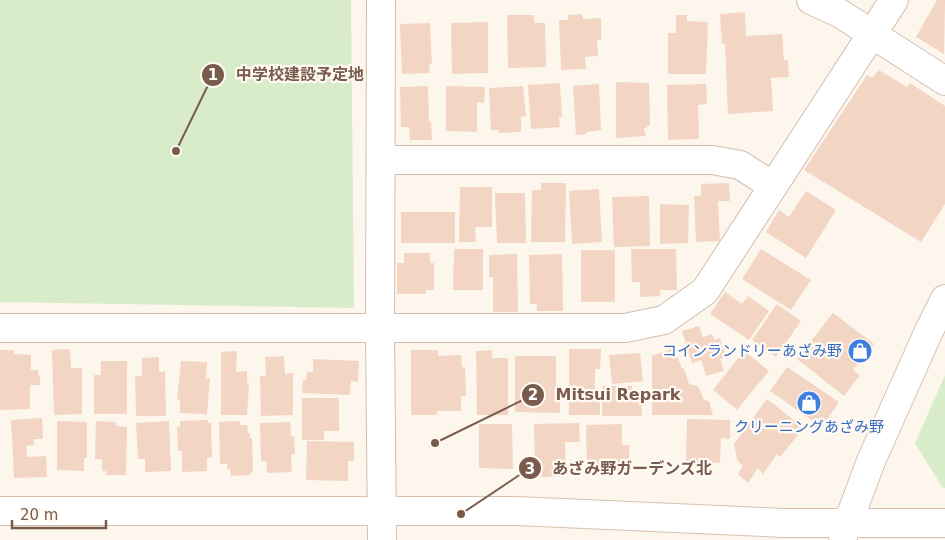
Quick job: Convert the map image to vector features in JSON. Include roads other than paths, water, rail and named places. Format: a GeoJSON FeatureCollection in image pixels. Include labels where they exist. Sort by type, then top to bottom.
{"type":"FeatureCollection","features":[{"type":"Feature","properties":{"kind":"street"},"geometry":{"type":"LineString","coordinates":[[381,0],[380,328],[382,540]]}},
{"type":"Feature","properties":{"kind":"street"},"geometry":{"type":"LineString","coordinates":[[811,0],[842,14],[945,82]]}},
{"type":"Feature","properties":{"kind":"street"},"geometry":{"type":"LineString","coordinates":[[0,328],[625,328],[664,320],[705,291],[894,0]]}},
{"type":"Feature","properties":{"kind":"street"},"geometry":{"type":"LineString","coordinates":[[381,160],[712,160],[740,165],[773,186]]}},
{"type":"Feature","properties":{"kind":"street"},"geometry":{"type":"LineString","coordinates":[[846,531],[871,461],[945,299]]}},
{"type":"Feature","properties":{"kind":"street"},"geometry":{"type":"LineString","coordinates":[[0,511],[517,511],[784,523],[846,531],[945,523]]}},
{"type":"Feature","properties":{"kind":"place","name":"中学校建設予定地"},"geometry":{"type":"Point","coordinates":[176,151]}},
{"type":"Feature","properties":{"kind":"place","name":"コインランドリーあざみ野"},"geometry":{"type":"Point","coordinates":[860,351]}},
{"type":"Feature","properties":{"kind":"place","name":"クリーニングあざみ野"},"geometry":{"type":"Point","coordinates":[809,403]}},
{"type":"Feature","properties":{"kind":"place","name":"Mitsui Repark"},"geometry":{"type":"Point","coordinates":[435,443]}},
{"type":"Feature","properties":{"kind":"place","name":"あざみ野ガーデンズ北"},"geometry":{"type":"Point","coordinates":[461,514]}}]}
